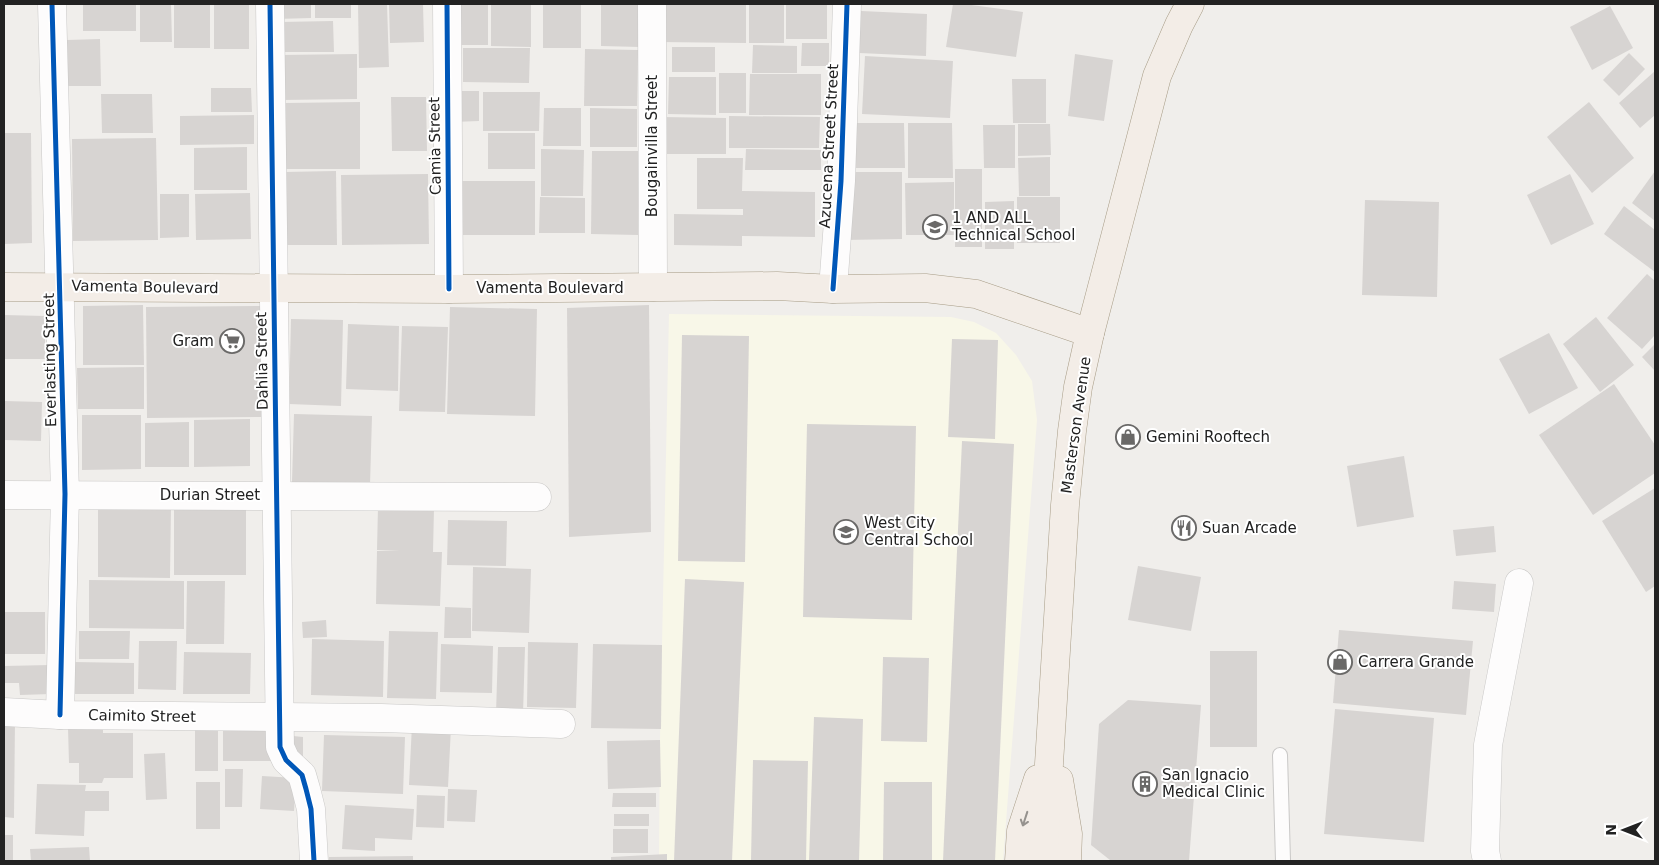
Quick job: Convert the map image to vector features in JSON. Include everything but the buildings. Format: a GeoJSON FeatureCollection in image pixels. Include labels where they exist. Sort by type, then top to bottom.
{"type":"FeatureCollection","features":[{"type":"Feature","properties":{"kind":"main road","name":"Masterson Avenue"},"geometry":{"type":"LineString","coordinates":[[1043,861],[1065,505],[1078,387],[1090,333],[1157,76],[1190,4]]}},
{"type":"Feature","properties":{"kind":"main road","name":"Vamenta Boulevard"},"geometry":{"type":"LineString","coordinates":[[4,287],[449,289],[777,286],[833,289],[924,288],[976,294],[1090,333]]}},
{"type":"Feature","properties":{"kind":"main road"},"geometry":{"type":"LineString","coordinates":[[1019,861],[1021,831],[1051,739]]}},
{"type":"Feature","properties":{"kind":"main road"},"geometry":{"type":"LineString","coordinates":[[1051,739],[1068,834],[1067,861]]}},
{"type":"Feature","properties":{"kind":"street","name":"Everlasting Street"},"geometry":{"type":"LineString","coordinates":[[52,4],[65,494],[60,715]]}},
{"type":"Feature","properties":{"kind":"street","name":"Dahlia Street"},"geometry":{"type":"LineString","coordinates":[[270,4],[280,747],[286,760],[302,775],[311,809],[314,861]]}},
{"type":"Feature","properties":{"kind":"street","name":"Camia Street"},"geometry":{"type":"LineString","coordinates":[[447,4],[449,289]]}},
{"type":"Feature","properties":{"kind":"street","name":"Bougainvilla Street"},"geometry":{"type":"LineString","coordinates":[[652,4],[653,287]]}},
{"type":"Feature","properties":{"kind":"street","name":"Azucena Street Street"},"geometry":{"type":"LineString","coordinates":[[833,289],[841,181],[847,4]]}},
{"type":"Feature","properties":{"kind":"street","name":"Durian Street"},"geometry":{"type":"LineString","coordinates":[[4,495],[537,497]]}},
{"type":"Feature","properties":{"kind":"street"},"geometry":{"type":"LineString","coordinates":[[1487,861],[1485,851],[1488,745],[1519,583]]}},
{"type":"Feature","properties":{"kind":"street","name":"Caimito Street"},"geometry":{"type":"LineString","coordinates":[[4,712],[60,715],[381,718],[560,724]]}},
{"type":"Feature","properties":{"kind":"lane"},"geometry":{"type":"LineString","coordinates":[[1280,756],[1283,861]]}},
{"type":"Feature","properties":{"kind":"shaded area","name":"West City Central School"},"geometry":{"type":"Polygon","coordinates":[[[669,314],[951,317],[974,322],[996,333],[1016,355],[1032,381],[1037,420],[1003,861],[659,861],[669,314]]]}},
{"type":"Feature","properties":{"kind":"cycle path"},"geometry":{"type":"LineString","coordinates":[[52,4],[65,494],[60,715]]}},
{"type":"Feature","properties":{"kind":"cycle path"},"geometry":{"type":"LineString","coordinates":[[270,4],[280,747],[286,760],[302,775],[311,809],[314,861]]}},
{"type":"Feature","properties":{"kind":"cycle path"},"geometry":{"type":"LineString","coordinates":[[447,4],[449,289]]}},
{"type":"Feature","properties":{"kind":"cycle path"},"geometry":{"type":"LineString","coordinates":[[833,289],[841,181],[847,4]]}},
{"type":"Feature","properties":{"kind":"place","name":"1 AND ALL Technical School"},"geometry":{"type":"Point","coordinates":[935,227]}},
{"type":"Feature","properties":{"kind":"place","name":"Gram"},"geometry":{"type":"Point","coordinates":[232,341]}},
{"type":"Feature","properties":{"kind":"place","name":"Gemini Rooftech"},"geometry":{"type":"Point","coordinates":[1128,437]}},
{"type":"Feature","properties":{"kind":"place","name":"Suan Arcade"},"geometry":{"type":"Point","coordinates":[1184,528]}},
{"type":"Feature","properties":{"kind":"place","name":"West City Central School"},"geometry":{"type":"Point","coordinates":[846,532]}},
{"type":"Feature","properties":{"kind":"place","name":"Carrera Grande"},"geometry":{"type":"Point","coordinates":[1340,662]}},
{"type":"Feature","properties":{"kind":"place","name":"San Ignacio Medical Clinic"},"geometry":{"type":"Point","coordinates":[1145,784]}}]}
